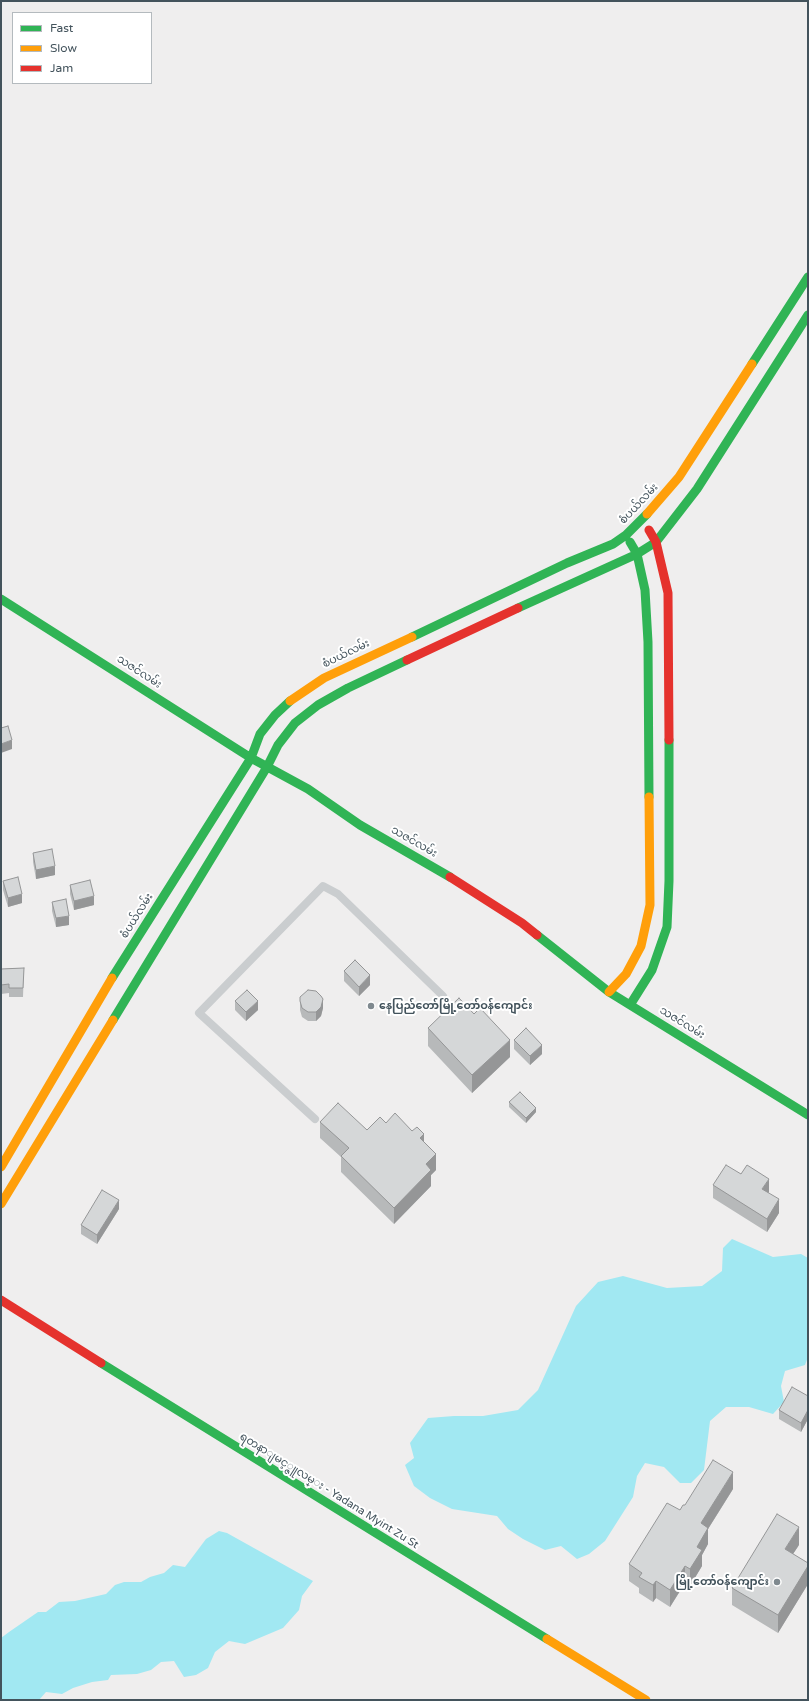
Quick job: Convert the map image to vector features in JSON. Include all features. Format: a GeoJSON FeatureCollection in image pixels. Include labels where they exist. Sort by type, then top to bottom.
{"type":"FeatureCollection","features":[{"type":"Feature","properties":{"kind":"street","name":"စံပယ်လမ်း"},"geometry":{"type":"LineString","coordinates":[[1,1167],[114,975],[251,758],[260,734],[275,715],[294,697],[324,678],[567,563],[613,544],[626,536],[643,521],[679,477],[808,277]]}},
{"type":"Feature","properties":{"kind":"street"},"geometry":{"type":"LineString","coordinates":[[1,1204],[267,767],[278,745],[295,723],[318,705],[348,688],[576,581],[638,554],[656,542],[697,489],[808,315]]}},
{"type":"Feature","properties":{"kind":"street"},"geometry":{"type":"LineString","coordinates":[[630,1005],[652,970],[667,927],[669,823],[668,593],[656,542],[643,521]]}},
{"type":"Feature","properties":{"kind":"street"},"geometry":{"type":"LineString","coordinates":[[609,992],[626,974],[641,946],[650,905],[648,642],[645,590],[638,554],[626,536]]}},
{"type":"Feature","properties":{"kind":"street","name":"သဇင်လမ်း"},"geometry":{"type":"LineString","coordinates":[[1,599],[251,758],[308,789],[360,825],[462,884],[522,923],[609,992],[808,1115]]}},
{"type":"Feature","properties":{"kind":"street","name":"ရတနာျမင့္ဇူလမ္း - Yadana Myint Zu St"},"geometry":{"type":"LineString","coordinates":[[3,1304],[646,1700]]}},
{"type":"Feature","properties":{"kind":"lane"},"geometry":{"type":"LineString","coordinates":[[315,1119],[199,1013],[323,886],[338,894],[443,996]]}},
{"type":"Feature","properties":{"kind":"water"},"geometry":{"type":"Polygon","coordinates":[[[732,1239],[773,1257],[801,1254],[808,1258],[808,1357],[805,1365],[785,1371],[781,1386],[784,1402],[773,1414],[749,1407],[726,1407],[710,1421],[704,1470],[691,1483],[680,1483],[664,1467],[645,1463],[637,1476],[633,1497],[605,1541],[589,1554],[577,1559],[561,1546],[545,1550],[523,1539],[508,1529],[497,1516],[452,1509],[430,1498],[414,1486],[405,1465],[414,1458],[410,1443],[428,1418],[483,1416],[518,1410],[538,1390],[576,1306],[598,1282],[623,1276],[667,1288],[702,1286],[722,1271],[723,1248],[732,1239]]]}},
{"type":"Feature","properties":{"kind":"water"},"geometry":{"type":"Polygon","coordinates":[[[219,1531],[227,1533],[313,1581],[302,1596],[299,1610],[283,1628],[245,1644],[229,1641],[215,1652],[208,1668],[196,1675],[184,1677],[174,1661],[161,1662],[151,1670],[137,1674],[111,1675],[108,1680],[92,1682],[73,1688],[62,1694],[46,1692],[39,1700],[1,1700],[1,1638],[38,1612],[46,1612],[59,1602],[75,1601],[106,1594],[115,1585],[124,1582],[141,1582],[150,1577],[164,1573],[173,1565],[185,1567],[206,1539],[219,1531]]]}},
{"type":"Feature","properties":{"kind":"building"},"geometry":{"type":"Polygon","coordinates":[[[8,726],[12,740],[1,744],[1,728],[8,726]]]}},
{"type":"Feature","properties":{"kind":"building"},"geometry":{"type":"Polygon","coordinates":[[[52,849],[55,866],[36,870],[33,853],[52,849]]]}},
{"type":"Feature","properties":{"kind":"building"},"geometry":{"type":"Polygon","coordinates":[[[18,877],[22,894],[8,898],[3,881],[18,877]]]}},
{"type":"Feature","properties":{"kind":"building"},"geometry":{"type":"Polygon","coordinates":[[[90,880],[94,896],[74,901],[70,885],[90,880]]]}},
{"type":"Feature","properties":{"kind":"building"},"geometry":{"type":"Polygon","coordinates":[[[66,899],[69,916],[56,918],[52,902],[66,899]]]}},
{"type":"Feature","properties":{"kind":"building"},"geometry":{"type":"Polygon","coordinates":[[[355,960],[370,975],[359,987],[344,971],[355,960]]]}},
{"type":"Feature","properties":{"kind":"building"},"geometry":{"type":"Polygon","coordinates":[[[24,968],[23,988],[9,988],[9,984],[1,985],[1,969],[24,968]]]}},
{"type":"Feature","properties":{"kind":"building"},"geometry":{"type":"Polygon","coordinates":[[[247,990],[258,1001],[246,1012],[235,1001],[247,990]]]}},
{"type":"Feature","properties":{"kind":"building"},"geometry":{"type":"Polygon","coordinates":[[[308,990],[316,991],[323,999],[321,1007],[316,1012],[308,1012],[302,1008],[300,997],[308,990]]]}},
{"type":"Feature","properties":{"kind":"building"},"geometry":{"type":"Polygon","coordinates":[[[459,998],[474,1014],[480,1008],[510,1040],[472,1075],[428,1028],[459,998]]]}},
{"type":"Feature","properties":{"kind":"building"},"geometry":{"type":"Polygon","coordinates":[[[526,1028],[542,1045],[530,1056],[514,1040],[526,1028]]]}},
{"type":"Feature","properties":{"kind":"building"},"geometry":{"type":"Polygon","coordinates":[[[520,1092],[536,1108],[526,1118],[509,1102],[520,1092]]]}},
{"type":"Feature","properties":{"kind":"building"},"geometry":{"type":"Polygon","coordinates":[[[338,1103],[367,1130],[380,1117],[386,1123],[395,1113],[412,1131],[417,1127],[424,1134],[420,1138],[436,1154],[426,1164],[431,1170],[394,1208],[341,1156],[349,1148],[320,1122],[338,1103]]]}},
{"type":"Feature","properties":{"kind":"building"},"geometry":{"type":"Polygon","coordinates":[[[726,1165],[741,1174],[747,1165],[769,1179],[762,1189],[779,1199],[767,1219],[713,1185],[726,1165]]]}},
{"type":"Feature","properties":{"kind":"building"},"geometry":{"type":"Polygon","coordinates":[[[102,1190],[119,1200],[97,1235],[81,1225],[102,1190]]]}},
{"type":"Feature","properties":{"kind":"building"},"geometry":{"type":"Polygon","coordinates":[[[792,1387],[808,1396],[808,1410],[801,1423],[779,1410],[792,1387]]]}},
{"type":"Feature","properties":{"kind":"building"},"geometry":{"type":"Polygon","coordinates":[[[713,1460],[733,1472],[701,1523],[708,1528],[697,1547],[702,1550],[690,1569],[685,1566],[670,1590],[656,1581],[653,1585],[639,1577],[642,1573],[629,1564],[667,1503],[680,1510],[683,1505],[685,1505],[713,1460]]]}},
{"type":"Feature","properties":{"kind":"building","name":"မြို့တော်ဝန်ကျောင်း"},"geometry":{"type":"Polygon","coordinates":[[[777,1514],[799,1527],[785,1549],[808,1563],[808,1566],[778,1615],[732,1588],[777,1514]]]}},
{"type":"Feature","properties":{"kind":"traffic: fast"},"geometry":{"type":"LineString","coordinates":[[752,364],[808,277]]}},
{"type":"Feature","properties":{"kind":"traffic: fast"},"geometry":{"type":"LineString","coordinates":[[518,608],[637,554],[656,542],[697,489],[808,315]]}},
{"type":"Feature","properties":{"kind":"traffic: fast"},"geometry":{"type":"LineString","coordinates":[[412,637],[567,563],[613,544],[626,535],[647,514]]}},
{"type":"Feature","properties":{"kind":"traffic: fast"},"geometry":{"type":"LineString","coordinates":[[630,542],[637,554],[645,590],[648,642],[649,797]]}},
{"type":"Feature","properties":{"kind":"traffic: fast"},"geometry":{"type":"LineString","coordinates":[[1,599],[251,758],[308,789],[360,825],[450,877]]}},
{"type":"Feature","properties":{"kind":"traffic: fast"},"geometry":{"type":"LineString","coordinates":[[113,1020],[267,767],[278,745],[295,723],[318,705],[348,688],[407,660]]}},
{"type":"Feature","properties":{"kind":"traffic: fast"},"geometry":{"type":"LineString","coordinates":[[112,978],[251,758],[260,734],[275,715],[290,701]]}},
{"type":"Feature","properties":{"kind":"traffic: fast"},"geometry":{"type":"LineString","coordinates":[[630,1005],[652,970],[667,927],[669,881],[669,740]]}},
{"type":"Feature","properties":{"kind":"traffic: fast"},"geometry":{"type":"LineString","coordinates":[[537,935],[609,992],[808,1115]]}},
{"type":"Feature","properties":{"kind":"traffic: fast"},"geometry":{"type":"LineString","coordinates":[[101,1363],[547,1639]]}},
{"type":"Feature","properties":{"kind":"traffic: slow"},"geometry":{"type":"LineString","coordinates":[[647,514],[679,477],[752,364]]}},
{"type":"Feature","properties":{"kind":"traffic: slow"},"geometry":{"type":"LineString","coordinates":[[290,701],[324,678],[412,637]]}},
{"type":"Feature","properties":{"kind":"traffic: slow"},"geometry":{"type":"LineString","coordinates":[[609,992],[626,974],[641,946],[650,905],[649,797]]}},
{"type":"Feature","properties":{"kind":"traffic: slow"},"geometry":{"type":"LineString","coordinates":[[1,1167],[112,978]]}},
{"type":"Feature","properties":{"kind":"traffic: slow"},"geometry":{"type":"LineString","coordinates":[[1,1204],[113,1020]]}},
{"type":"Feature","properties":{"kind":"traffic: slow"},"geometry":{"type":"LineString","coordinates":[[547,1639],[646,1700]]}},
{"type":"Feature","properties":{"kind":"traffic: jam"},"geometry":{"type":"LineString","coordinates":[[649,530],[656,542],[668,593],[669,740]]}},
{"type":"Feature","properties":{"kind":"traffic: jam"},"geometry":{"type":"LineString","coordinates":[[407,660],[518,608]]}},
{"type":"Feature","properties":{"kind":"traffic: jam"},"geometry":{"type":"LineString","coordinates":[[450,877],[522,923],[537,935]]}},
{"type":"Feature","properties":{"kind":"traffic: jam"},"geometry":{"type":"LineString","coordinates":[[1,1300],[101,1363]]}},
{"type":"Feature","properties":{"kind":"place","name":"နေပြည်တော်မြို့တော်ဝန်ကျောင်း"},"geometry":{"type":"Point","coordinates":[371,1006]}},
{"type":"Feature","properties":{"kind":"place","name":"မြို့တော်ဝန်ကျောင်း"},"geometry":{"type":"Point","coordinates":[777,1582]}}]}
